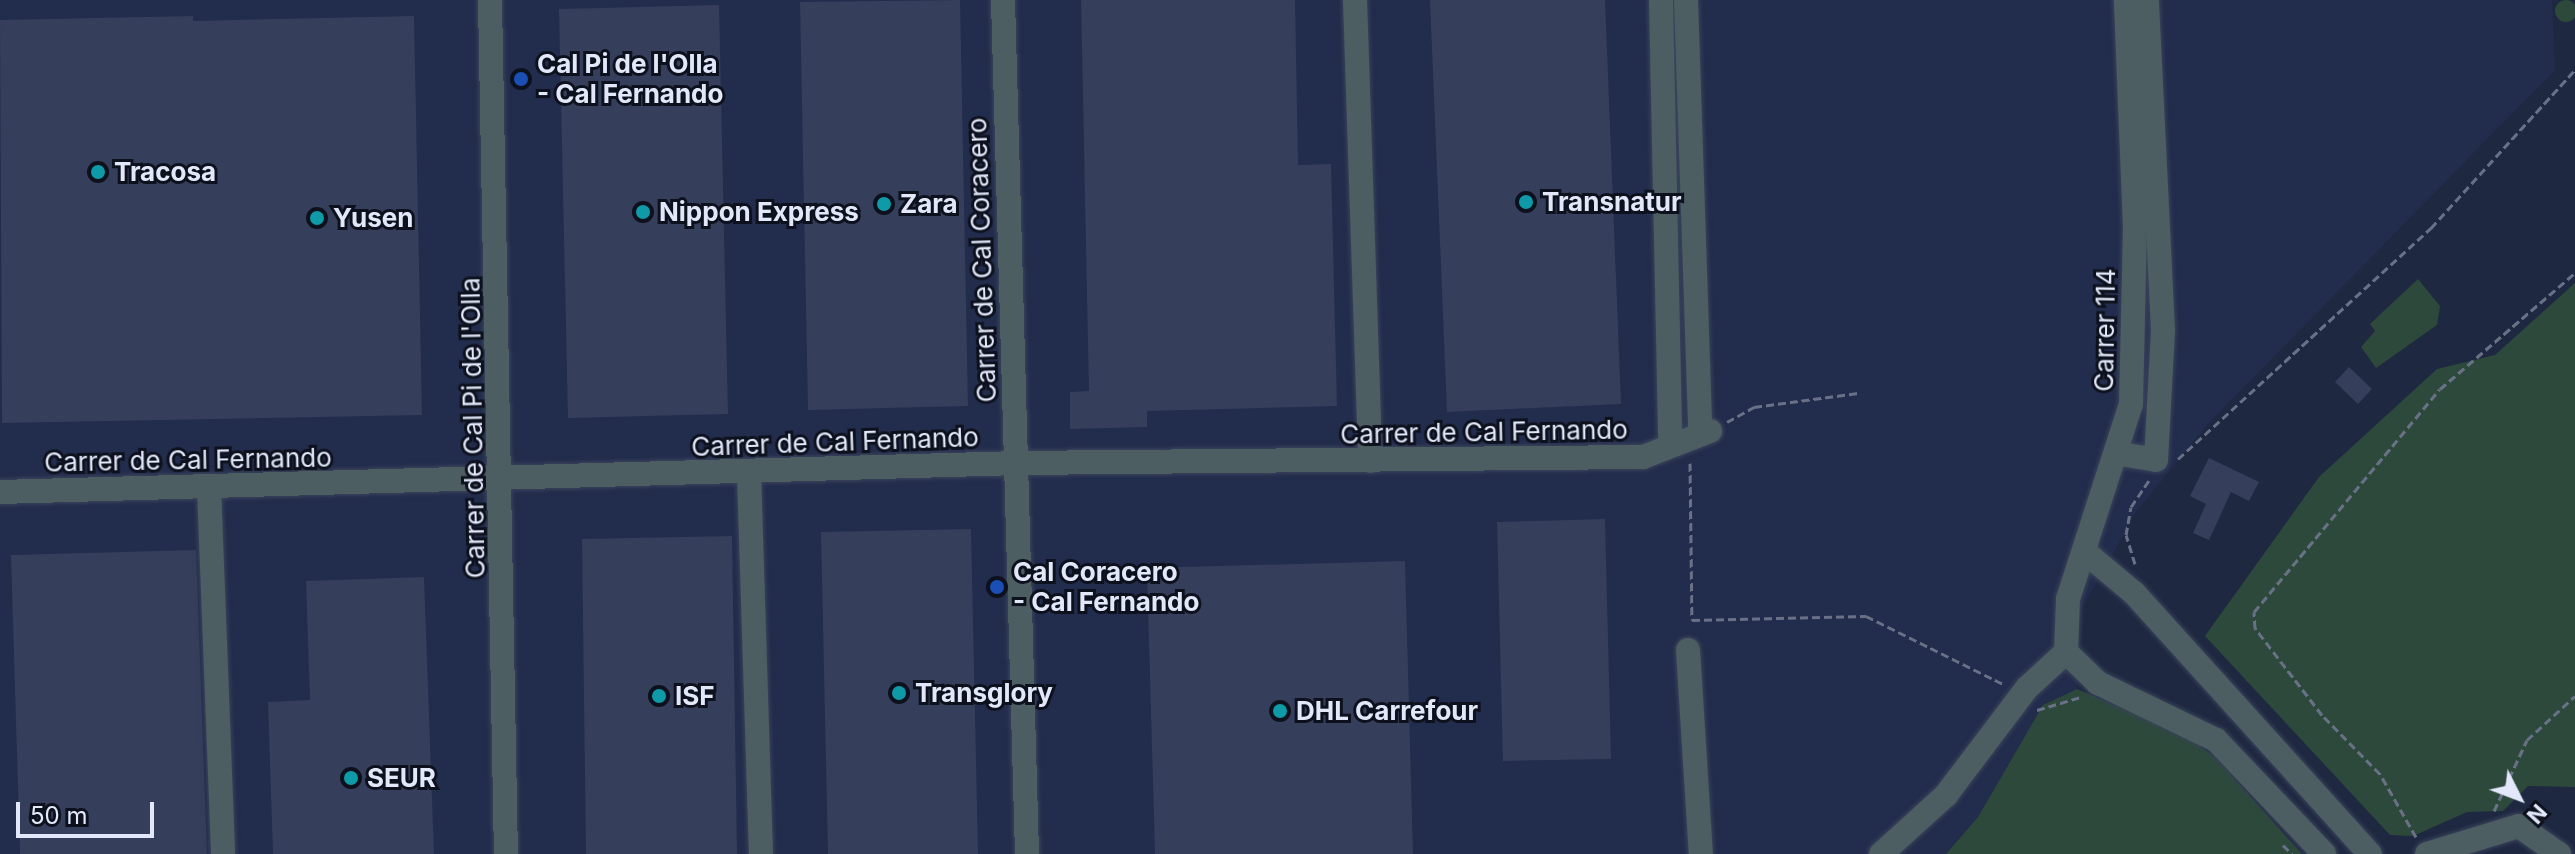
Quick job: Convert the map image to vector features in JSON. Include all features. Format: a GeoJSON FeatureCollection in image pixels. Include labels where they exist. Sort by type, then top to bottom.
{"type":"FeatureCollection","features":[{"type":"Feature","properties":{"kind":"street","name":"Carrer de Cal Pi de l'Olla"},"geometry":{"type":"LineString","coordinates":[[490,0],[504,483],[506,854]]}},
{"type":"Feature","properties":{"kind":"street","name":"Carrer de Cal Coracero"},"geometry":{"type":"LineString","coordinates":[[1003,0],[1027,854]]}},
{"type":"Feature","properties":{"kind":"street"},"geometry":{"type":"LineString","coordinates":[[1355,0],[1370,461]]}},
{"type":"Feature","properties":{"kind":"street"},"geometry":{"type":"LineString","coordinates":[[1661,0],[1693,436]]}},
{"type":"Feature","properties":{"kind":"street"},"geometry":{"type":"LineString","coordinates":[[1686,0],[1693,436]]}},
{"type":"Feature","properties":{"kind":"street","name":"Carrer 114"},"geometry":{"type":"LineString","coordinates":[[2066,652],[2068,599],[2120,454],[2134,364],[2126,0]]}},
{"type":"Feature","properties":{"kind":"street"},"geometry":{"type":"LineString","coordinates":[[2120,454],[2156,460],[2163,330],[2147,0]]}},
{"type":"Feature","properties":{"kind":"street","name":"Carrer de Cal Fernando"},"geometry":{"type":"LineString","coordinates":[[0,492],[504,483],[1016,463],[1643,457],[1693,436]]}},
{"type":"Feature","properties":{"kind":"street"},"geometry":{"type":"LineString","coordinates":[[749,473],[761,854]]}},
{"type":"Feature","properties":{"kind":"street"},"geometry":{"type":"LineString","coordinates":[[209,487],[223,854]]}},
{"type":"Feature","properties":{"kind":"street"},"geometry":{"type":"LineString","coordinates":[[2086,553],[2134,593],[2370,854]]}},
{"type":"Feature","properties":{"kind":"street"},"geometry":{"type":"LineString","coordinates":[[1688,650],[1701,854]]}},
{"type":"Feature","properties":{"kind":"street"},"geometry":{"type":"LineString","coordinates":[[1881,854],[1946,795],[2020,697],[2066,652],[2098,683],[2216,740],[2324,854]]}},
{"type":"Feature","properties":{"kind":"street"},"geometry":{"type":"LineString","coordinates":[[2424,849],[2488,830],[2519,826],[2559,854]]}},
{"type":"Feature","properties":{"kind":"path"},"geometry":{"type":"LineString","coordinates":[[2140,572],[2126,535],[2131,507],[2156,460],[2178,459],[2431,228],[2575,70]]}},
{"type":"Feature","properties":{"kind":"path"},"geometry":{"type":"LineString","coordinates":[[2424,849],[2380,774],[2322,715],[2255,628],[2254,612],[2440,389],[2575,273]]}},
{"type":"Feature","properties":{"kind":"path"},"geometry":{"type":"LineString","coordinates":[[1858,393],[1754,407],[1693,436],[1692,620],[1866,616],[2020,697],[2039,711],[2074,695],[2088,698]]}},
{"type":"Feature","properties":{"kind":"path"},"geometry":{"type":"LineString","coordinates":[[2488,830],[2527,740],[2575,696]]}},
{"type":"Feature","properties":{"kind":"path"},"geometry":{"type":"LineString","coordinates":[[2273,833],[2292,854]]}},
{"type":"Feature","properties":{"kind":"shaded area"},"geometry":{"type":"Polygon","coordinates":[[[0,0],[2552,0],[2555,70],[2206,426],[2137,511],[2080,612],[2077,689],[2043,705],[1978,817],[1946,854],[0,854],[0,0]]]}},
{"type":"Feature","properties":{"kind":"green space"},"geometry":{"type":"Polygon","coordinates":[[[2562,0],[2570,0],[2577,11],[2570,22],[2562,22],[2555,15],[2555,7],[2562,0]]]}},
{"type":"Feature","properties":{"kind":"green space"},"geometry":{"type":"Polygon","coordinates":[[[2418,279],[2440,306],[2437,325],[2376,368],[2361,347],[2375,331],[2370,324],[2418,279]]]}},
{"type":"Feature","properties":{"kind":"green space"},"geometry":{"type":"Polygon","coordinates":[[[2575,283],[2575,787],[2528,786],[2503,811],[2467,812],[2413,836],[2390,835],[2205,636],[2319,477],[2437,369],[2495,355],[2575,283]]]}},
{"type":"Feature","properties":{"kind":"green space"},"geometry":{"type":"Polygon","coordinates":[[[2077,689],[2184,735],[2215,757],[2302,854],[1946,854],[1978,817],[2043,705],[2077,689]]]}},
{"type":"Feature","properties":{"kind":"building","name":"Zara"},"geometry":{"type":"Polygon","coordinates":[[[960,0],[968,406],[808,410],[800,2],[960,0]]]}},
{"type":"Feature","properties":{"kind":"building"},"geometry":{"type":"Polygon","coordinates":[[[1081,0],[1295,0],[1298,165],[1331,164],[1337,406],[1147,411],[1147,427],[1070,429],[1070,392],[1089,391],[1081,0]]]}},
{"type":"Feature","properties":{"kind":"building","name":"Transnatur"},"geometry":{"type":"Polygon","coordinates":[[[1430,0],[1605,0],[1621,404],[1447,412],[1430,0]]]}},
{"type":"Feature","properties":{"kind":"building","name":"Nippon Express"},"geometry":{"type":"Polygon","coordinates":[[[719,5],[728,414],[568,418],[559,9],[719,5]]]}},
{"type":"Feature","properties":{"kind":"building"},"geometry":{"type":"Polygon","coordinates":[[[193,16],[193,21],[414,16],[422,415],[2,423],[0,20],[193,16]]]}},
{"type":"Feature","properties":{"kind":"building"},"geometry":{"type":"Polygon","coordinates":[[[2349,367],[2372,389],[2358,404],[2335,382],[2349,367]]]}},
{"type":"Feature","properties":{"kind":"building"},"geometry":{"type":"Polygon","coordinates":[[[2209,458],[2259,482],[2249,501],[2231,492],[2209,540],[2193,533],[2206,504],[2190,496],[2209,458]]]}},
{"type":"Feature","properties":{"kind":"building"},"geometry":{"type":"Polygon","coordinates":[[[1605,519],[1611,759],[1503,761],[1497,522],[1605,519]]]}},
{"type":"Feature","properties":{"kind":"building","name":"Transglory"},"geometry":{"type":"Polygon","coordinates":[[[971,529],[978,854],[828,854],[821,532],[971,529]]]}},
{"type":"Feature","properties":{"kind":"building","name":"ISF"},"geometry":{"type":"Polygon","coordinates":[[[732,536],[737,854],[586,854],[582,539],[732,536]]]}},
{"type":"Feature","properties":{"kind":"building"},"geometry":{"type":"Polygon","coordinates":[[[196,550],[207,854],[20,854],[11,555],[196,550]]]}},
{"type":"Feature","properties":{"kind":"building","name":"DHL Carrefour"},"geometry":{"type":"Polygon","coordinates":[[[1405,561],[1413,854],[1155,854],[1147,568],[1405,561]]]}},
{"type":"Feature","properties":{"kind":"building","name":"SEUR"},"geometry":{"type":"Polygon","coordinates":[[[424,577],[434,854],[273,854],[268,702],[310,700],[306,581],[424,577]]]}},
{"type":"Feature","properties":{"kind":"place","name":"Cal Pi de l'Olla - Cal Fernando"},"geometry":{"type":"Point","coordinates":[521,79]}},
{"type":"Feature","properties":{"kind":"place","name":"Tracosa"},"geometry":{"type":"Point","coordinates":[98,172]}},
{"type":"Feature","properties":{"kind":"place","name":"Transnatur"},"geometry":{"type":"Point","coordinates":[1526,202]}},
{"type":"Feature","properties":{"kind":"place","name":"Zara"},"geometry":{"type":"Point","coordinates":[884,204]}},
{"type":"Feature","properties":{"kind":"place","name":"Nippon Express"},"geometry":{"type":"Point","coordinates":[643,212]}},
{"type":"Feature","properties":{"kind":"place","name":"Yusen"},"geometry":{"type":"Point","coordinates":[317,218]}},
{"type":"Feature","properties":{"kind":"place","name":"Cal Coracero - Cal Fernando"},"geometry":{"type":"Point","coordinates":[997,587]}},
{"type":"Feature","properties":{"kind":"place","name":"Transglory"},"geometry":{"type":"Point","coordinates":[899,693]}},
{"type":"Feature","properties":{"kind":"place","name":"ISF"},"geometry":{"type":"Point","coordinates":[659,696]}},
{"type":"Feature","properties":{"kind":"place","name":"DHL Carrefour"},"geometry":{"type":"Point","coordinates":[1280,711]}},
{"type":"Feature","properties":{"kind":"place","name":"SEUR"},"geometry":{"type":"Point","coordinates":[351,778]}}]}
